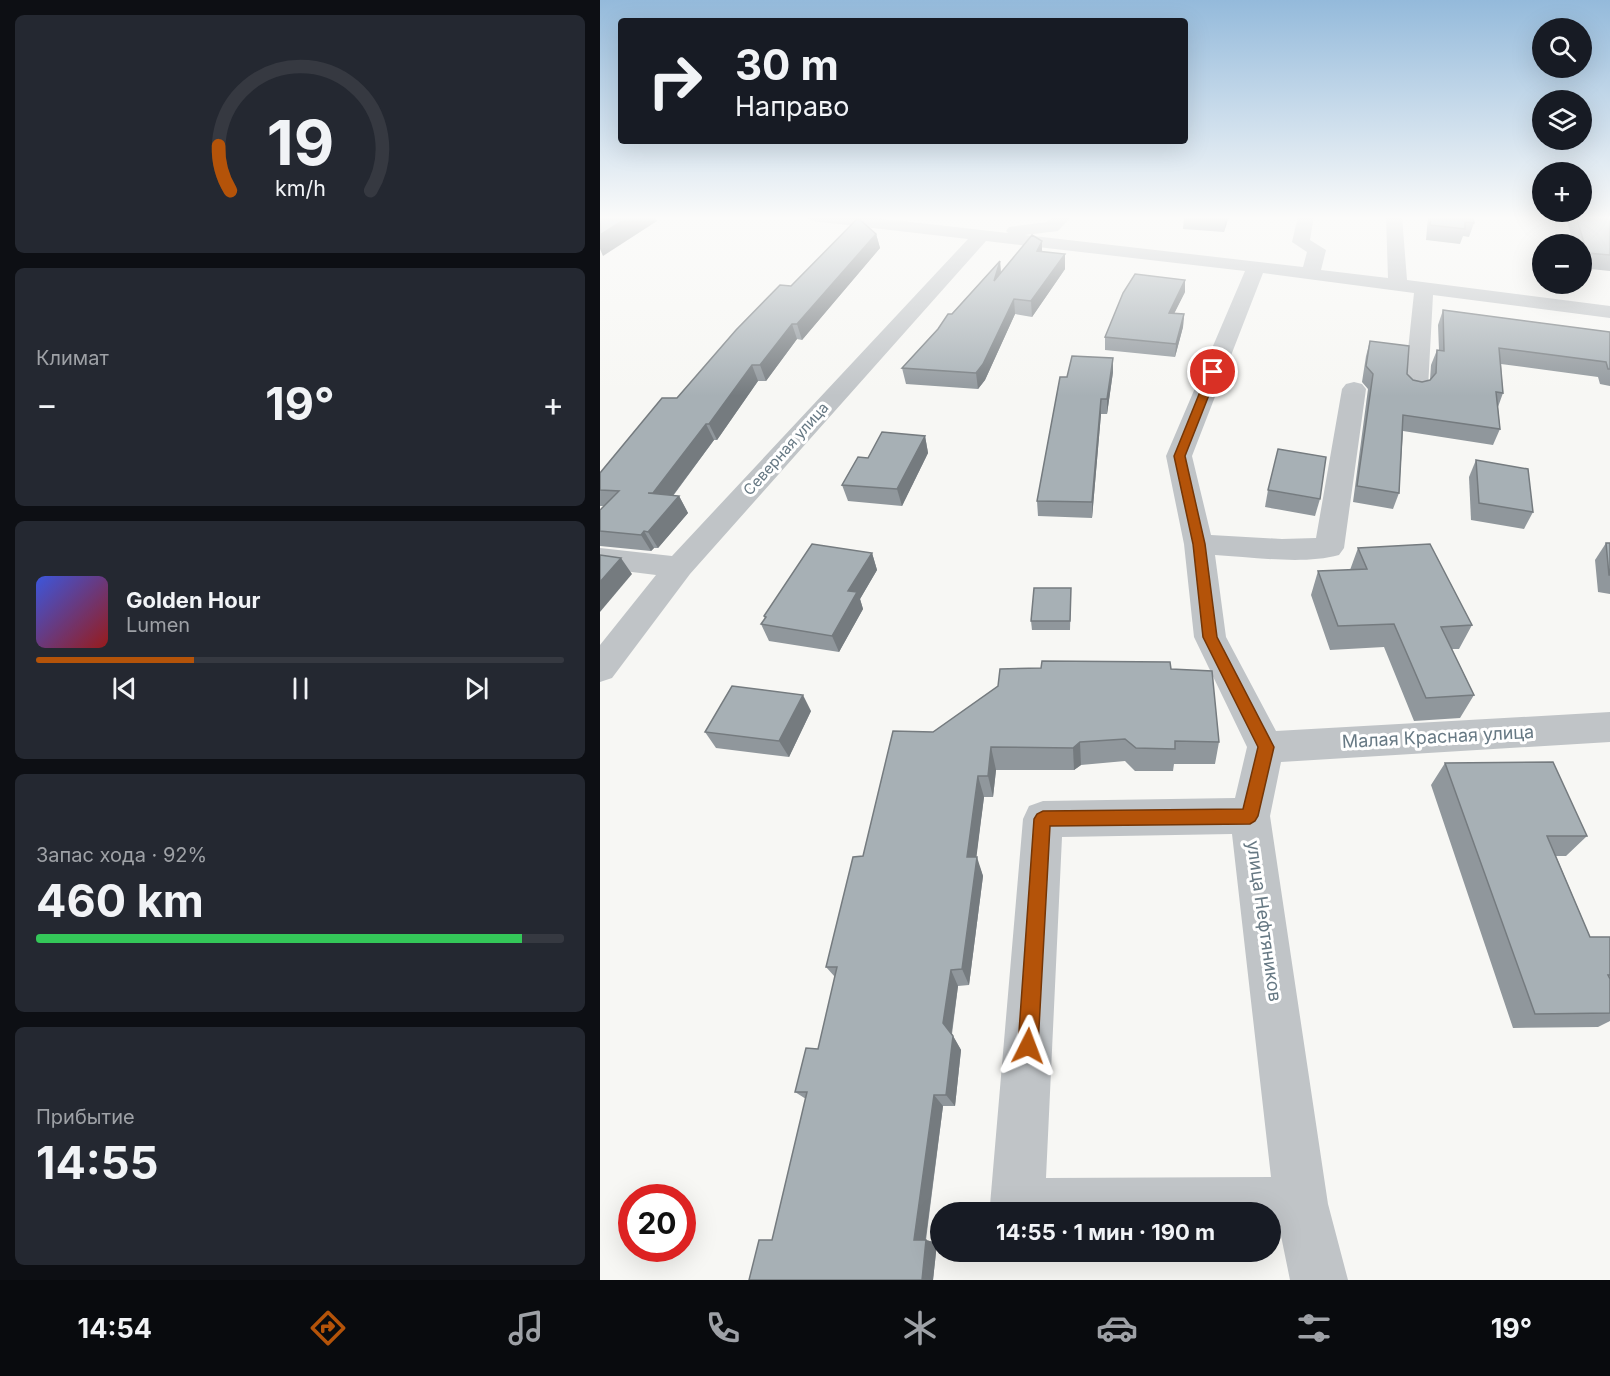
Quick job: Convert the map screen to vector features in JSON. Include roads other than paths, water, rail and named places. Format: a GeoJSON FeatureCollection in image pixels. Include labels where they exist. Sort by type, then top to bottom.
{"type":"FeatureCollection","features":[{"type":"Feature","properties":{"kind":"street","name":"Северная улица"},"geometry":{"type":"LineString","coordinates":[[600,669],[679,567],[945,276]]}},
{"type":"Feature","properties":{"kind":"street"},"geometry":{"type":"LineString","coordinates":[[1252,276],[1179,456],[1199,544],[1210,637],[1266,747]]}},
{"type":"Feature","properties":{"kind":"street"},"geometry":{"type":"LineString","coordinates":[[1324,276],[1610,312]]}},
{"type":"Feature","properties":{"kind":"street"},"geometry":{"type":"LineString","coordinates":[[1397,276],[1398,285]]}},
{"type":"Feature","properties":{"kind":"street"},"geometry":{"type":"LineString","coordinates":[[1416,388],[1424,288]]}},
{"type":"Feature","properties":{"kind":"street"},"geometry":{"type":"LineString","coordinates":[[1199,544],[1282,549],[1340,549],[1354,389]]}},
{"type":"Feature","properties":{"kind":"street"},"geometry":{"type":"LineString","coordinates":[[600,558],[679,567]]}},
{"type":"Feature","properties":{"kind":"street","name":"Малая Красная улица"},"geometry":{"type":"LineString","coordinates":[[1266,747],[1610,727]]}},
{"type":"Feature","properties":{"kind":"street","name":"улица Нефтяников"},"geometry":{"type":"LineString","coordinates":[[1266,747],[1250,816],[1301,1204],[1319,1280]]}},
{"type":"Feature","properties":{"kind":"street"},"geometry":{"type":"LineString","coordinates":[[1250,816],[1043,819],[1017,1205],[1301,1204]]}}]}
